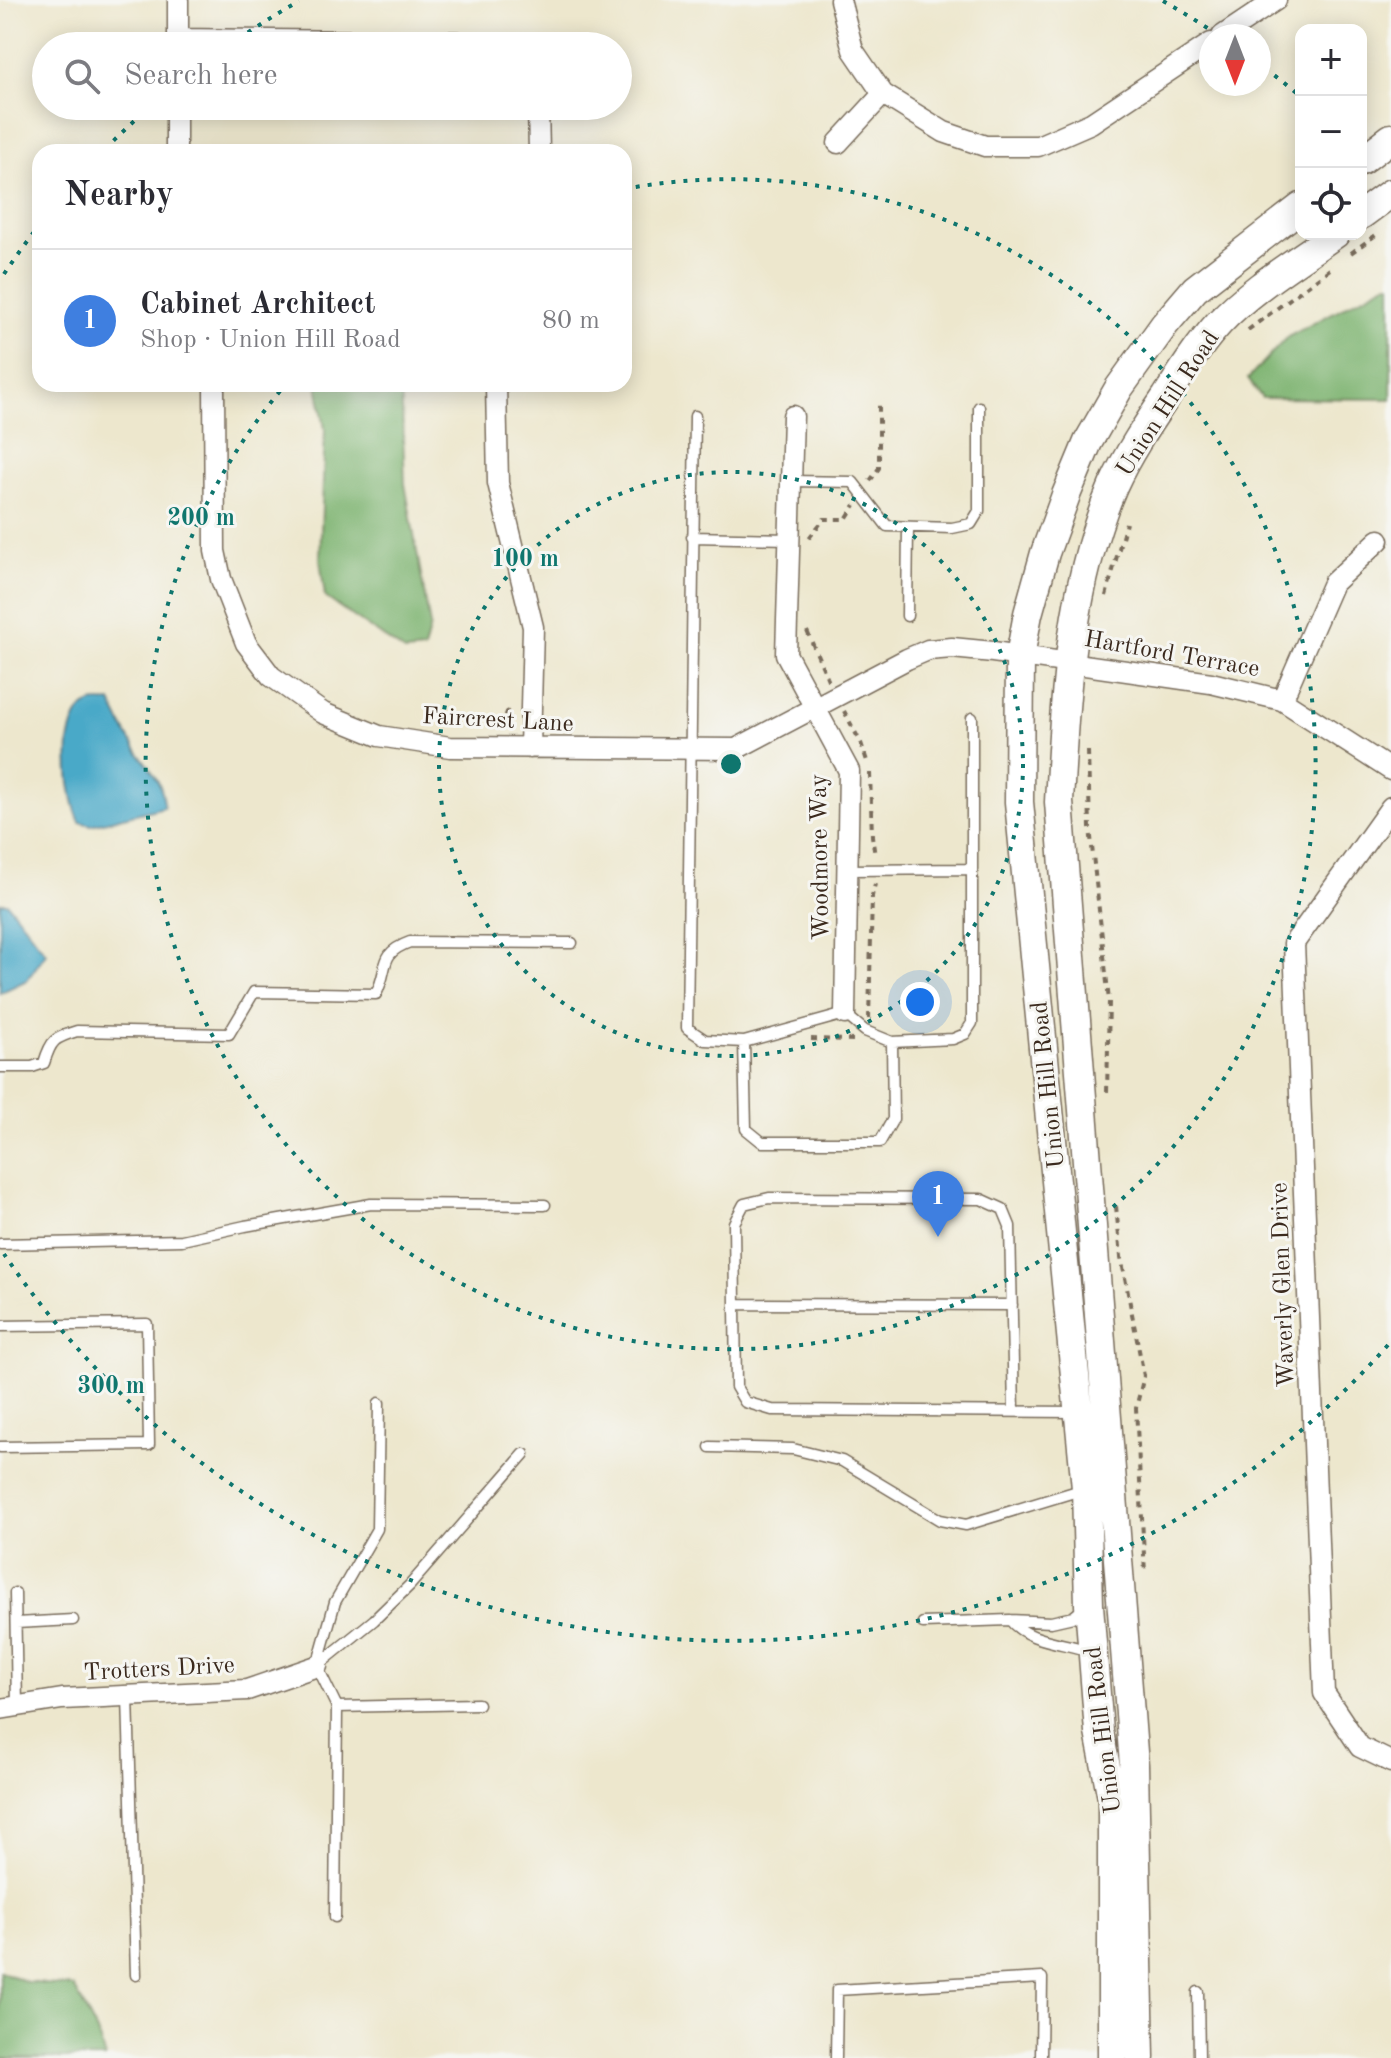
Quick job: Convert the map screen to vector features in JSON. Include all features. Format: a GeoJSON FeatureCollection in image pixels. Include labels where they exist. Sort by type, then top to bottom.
{"type":"FeatureCollection","features":[{"type":"Feature","properties":{"kind":"street"},"geometry":{"type":"LineString","coordinates":[[178,0],[178,32]]}},
{"type":"Feature","properties":{"kind":"street"},"geometry":{"type":"LineString","coordinates":[[840,0],[853,50],[883,94],[944,132],[985,146],[1038,146],[1091,123],[1199,51]]}},
{"type":"Feature","properties":{"kind":"street"},"geometry":{"type":"LineString","coordinates":[[1240,24],[1276,0]]}},
{"type":"Feature","properties":{"kind":"street"},"geometry":{"type":"LineString","coordinates":[[838,143],[883,94]]}},
{"type":"Feature","properties":{"kind":"street"},"geometry":{"type":"LineString","coordinates":[[176,120],[176,144]]}},
{"type":"Feature","properties":{"kind":"street"},"geometry":{"type":"LineString","coordinates":[[538,120],[539,144]]}},
{"type":"Feature","properties":{"kind":"street"},"geometry":{"type":"LineString","coordinates":[[1367,156],[1391,138]]}},
{"type":"Feature","properties":{"kind":"street"},"geometry":{"type":"LineString","coordinates":[[1370,224],[1391,193]]}},
{"type":"Feature","properties":{"kind":"street","name":"Union Hill Road"},"geometry":{"type":"LineString","coordinates":[[1140,2058],[1134,1765],[1019,802],[1020,656],[1036,583],[1066,495],[1088,442],[1119,388],[1165,324],[1195,289],[1295,212]]}},
{"type":"Feature","properties":{"kind":"street","name":"Union Hill Road"},"geometry":{"type":"LineString","coordinates":[[1112,2058],[1112,1798],[1099,1732],[1089,1605],[1086,1488],[1092,1412],[1059,802],[1069,662],[1081,588],[1094,537],[1114,484],[1152,417],[1220,323],[1255,292],[1327,240]]}},
{"type":"Feature","properties":{"kind":"street","name":"Faircrest Lane"},"geometry":{"type":"LineString","coordinates":[[214,392],[215,551],[221,579],[246,643],[271,676],[323,713],[379,736],[450,747],[736,749],[928,650],[952,648],[1020,656]]}},
{"type":"Feature","properties":{"kind":"street"},"geometry":{"type":"LineString","coordinates":[[496,392],[498,483],[533,627],[530,748]]}},
{"type":"Feature","properties":{"kind":"street","name":"Woodmore Way"},"geometry":{"type":"LineString","coordinates":[[793,416],[786,654],[849,771],[845,1014]]}},
{"type":"Feature","properties":{"kind":"street"},"geometry":{"type":"LineString","coordinates":[[1282,700],[1333,583],[1387,537]]}},
{"type":"Feature","properties":{"kind":"street","name":"Hartford Terrace"},"geometry":{"type":"LineString","coordinates":[[1020,656],[1211,683],[1282,700],[1391,770]]}},
{"type":"Feature","properties":{"kind":"street","name":"Waverly Glen Drive"},"geometry":{"type":"LineString","coordinates":[[1391,807],[1294,943],[1324,1693],[1360,1747],[1391,1762]]}},
{"type":"Feature","properties":{"kind":"street","name":"Trotters Drive"},"geometry":{"type":"LineString","coordinates":[[8,1708],[62,1699],[247,1690],[317,1666]]}},
{"type":"Feature","properties":{"kind":"lane"},"geometry":{"type":"LineString","coordinates":[[791,481],[853,482],[887,526],[952,528],[971,524],[979,511],[979,407]]}},
{"type":"Feature","properties":{"kind":"lane"},"geometry":{"type":"LineString","coordinates":[[695,416],[687,1028],[705,1040],[744,1042],[845,1014],[865,1031],[892,1042],[953,1039],[965,1034],[972,1023],[972,718]]}},
{"type":"Feature","properties":{"kind":"lane"},"geometry":{"type":"LineString","coordinates":[[907,616],[908,527]]}},
{"type":"Feature","properties":{"kind":"lane"},"geometry":{"type":"LineString","coordinates":[[692,537],[789,539]]}},
{"type":"Feature","properties":{"kind":"lane"},"geometry":{"type":"LineString","coordinates":[[848,870],[972,869]]}},
{"type":"Feature","properties":{"kind":"lane"},"geometry":{"type":"LineString","coordinates":[[0,1067],[32,1067],[44,1063],[50,1044],[59,1037],[77,1031],[229,1034],[254,992],[376,994],[392,948],[410,942],[572,943]]}},
{"type":"Feature","properties":{"kind":"lane"},"geometry":{"type":"LineString","coordinates":[[744,1042],[746,1129],[762,1142],[880,1142],[893,1119],[892,1042]]}},
{"type":"Feature","properties":{"kind":"lane"},"geometry":{"type":"LineString","coordinates":[[1014,1411],[1010,1226],[1003,1209],[981,1199],[769,1198],[744,1204],[734,1223],[736,1387],[745,1402],[772,1410],[1092,1412]]}},
{"type":"Feature","properties":{"kind":"lane"},"geometry":{"type":"LineString","coordinates":[[0,1244],[182,1240],[371,1204],[545,1205]]}},
{"type":"Feature","properties":{"kind":"lane"},"geometry":{"type":"LineString","coordinates":[[735,1304],[1012,1305]]}},
{"type":"Feature","properties":{"kind":"lane"},"geometry":{"type":"LineString","coordinates":[[0,1326],[147,1324],[149,1445],[0,1447]]}},
{"type":"Feature","properties":{"kind":"lane"},"geometry":{"type":"LineString","coordinates":[[335,1917],[337,1707],[317,1666],[335,1602],[377,1529],[379,1403]]}},
{"type":"Feature","properties":{"kind":"lane"},"geometry":{"type":"LineString","coordinates":[[710,1447],[793,1449],[842,1461],[940,1520],[966,1525],[1086,1488]]}},
{"type":"Feature","properties":{"kind":"lane"},"geometry":{"type":"LineString","coordinates":[[317,1666],[374,1620],[410,1585],[524,1454]]}},
{"type":"Feature","properties":{"kind":"lane"},"geometry":{"type":"LineString","coordinates":[[8,1708],[16,1623],[15,1593]]}},
{"type":"Feature","properties":{"kind":"lane"},"geometry":{"type":"LineString","coordinates":[[923,1623],[1051,1622],[1073,1617],[1089,1605]]}},
{"type":"Feature","properties":{"kind":"lane"},"geometry":{"type":"LineString","coordinates":[[16,1623],[73,1620]]}},
{"type":"Feature","properties":{"kind":"lane"},"geometry":{"type":"LineString","coordinates":[[1010,1620],[1019,1631],[1036,1638],[1093,1652]]}},
{"type":"Feature","properties":{"kind":"lane"},"geometry":{"type":"LineString","coordinates":[[128,1696],[136,1975]]}},
{"type":"Feature","properties":{"kind":"lane"},"geometry":{"type":"LineString","coordinates":[[337,1707],[478,1704]]}},
{"type":"Feature","properties":{"kind":"lane"},"geometry":{"type":"LineString","coordinates":[[836,2058],[837,1990],[1042,1978],[1041,2058]]}},
{"type":"Feature","properties":{"kind":"lane"},"geometry":{"type":"LineString","coordinates":[[1198,1992],[1199,2058]]}},
{"type":"Feature","properties":{"kind":"path"},"geometry":{"type":"LineString","coordinates":[[1244,333],[1370,224]]}},
{"type":"Feature","properties":{"kind":"path"},"geometry":{"type":"LineString","coordinates":[[1106,597],[1129,513]]}},
{"type":"Feature","properties":{"kind":"path"},"geometry":{"type":"LineString","coordinates":[[1087,739],[1090,828],[1109,1001],[1107,1101]]}},
{"type":"Feature","properties":{"kind":"path"},"geometry":{"type":"LineString","coordinates":[[1115,1195],[1121,1257],[1144,1376],[1136,1408],[1145,1580]]}},
{"type":"Feature","properties":{"kind":"green space"},"geometry":{"type":"Polygon","coordinates":[[[1391,283],[1391,399],[1262,398],[1248,379],[1286,338],[1391,283]]]}},
{"type":"Feature","properties":{"kind":"green space"},"geometry":{"type":"Polygon","coordinates":[[[318,392],[401,392],[405,484],[430,626],[424,650],[405,652],[325,597],[320,559],[325,429],[318,392]]]}},
{"type":"Feature","properties":{"kind":"green space"},"geometry":{"type":"Polygon","coordinates":[[[0,1971],[27,1982],[74,1987],[97,2032],[105,2058],[0,2058],[0,1971]]]}},
{"type":"Feature","properties":{"kind":"water"},"geometry":{"type":"Polygon","coordinates":[[[94,702],[111,702],[129,738],[159,783],[164,807],[91,825],[80,822],[72,795],[68,758],[70,739],[81,710],[94,702]]]}},
{"type":"Feature","properties":{"kind":"water"},"geometry":{"type":"Polygon","coordinates":[[[0,903],[7,903],[46,953],[27,980],[0,993],[0,903]]]}},
{"type":"Feature","properties":{"kind":"place","name":"Cabinet Architect"},"geometry":{"type":"Point","coordinates":[938,1237]}}]}
